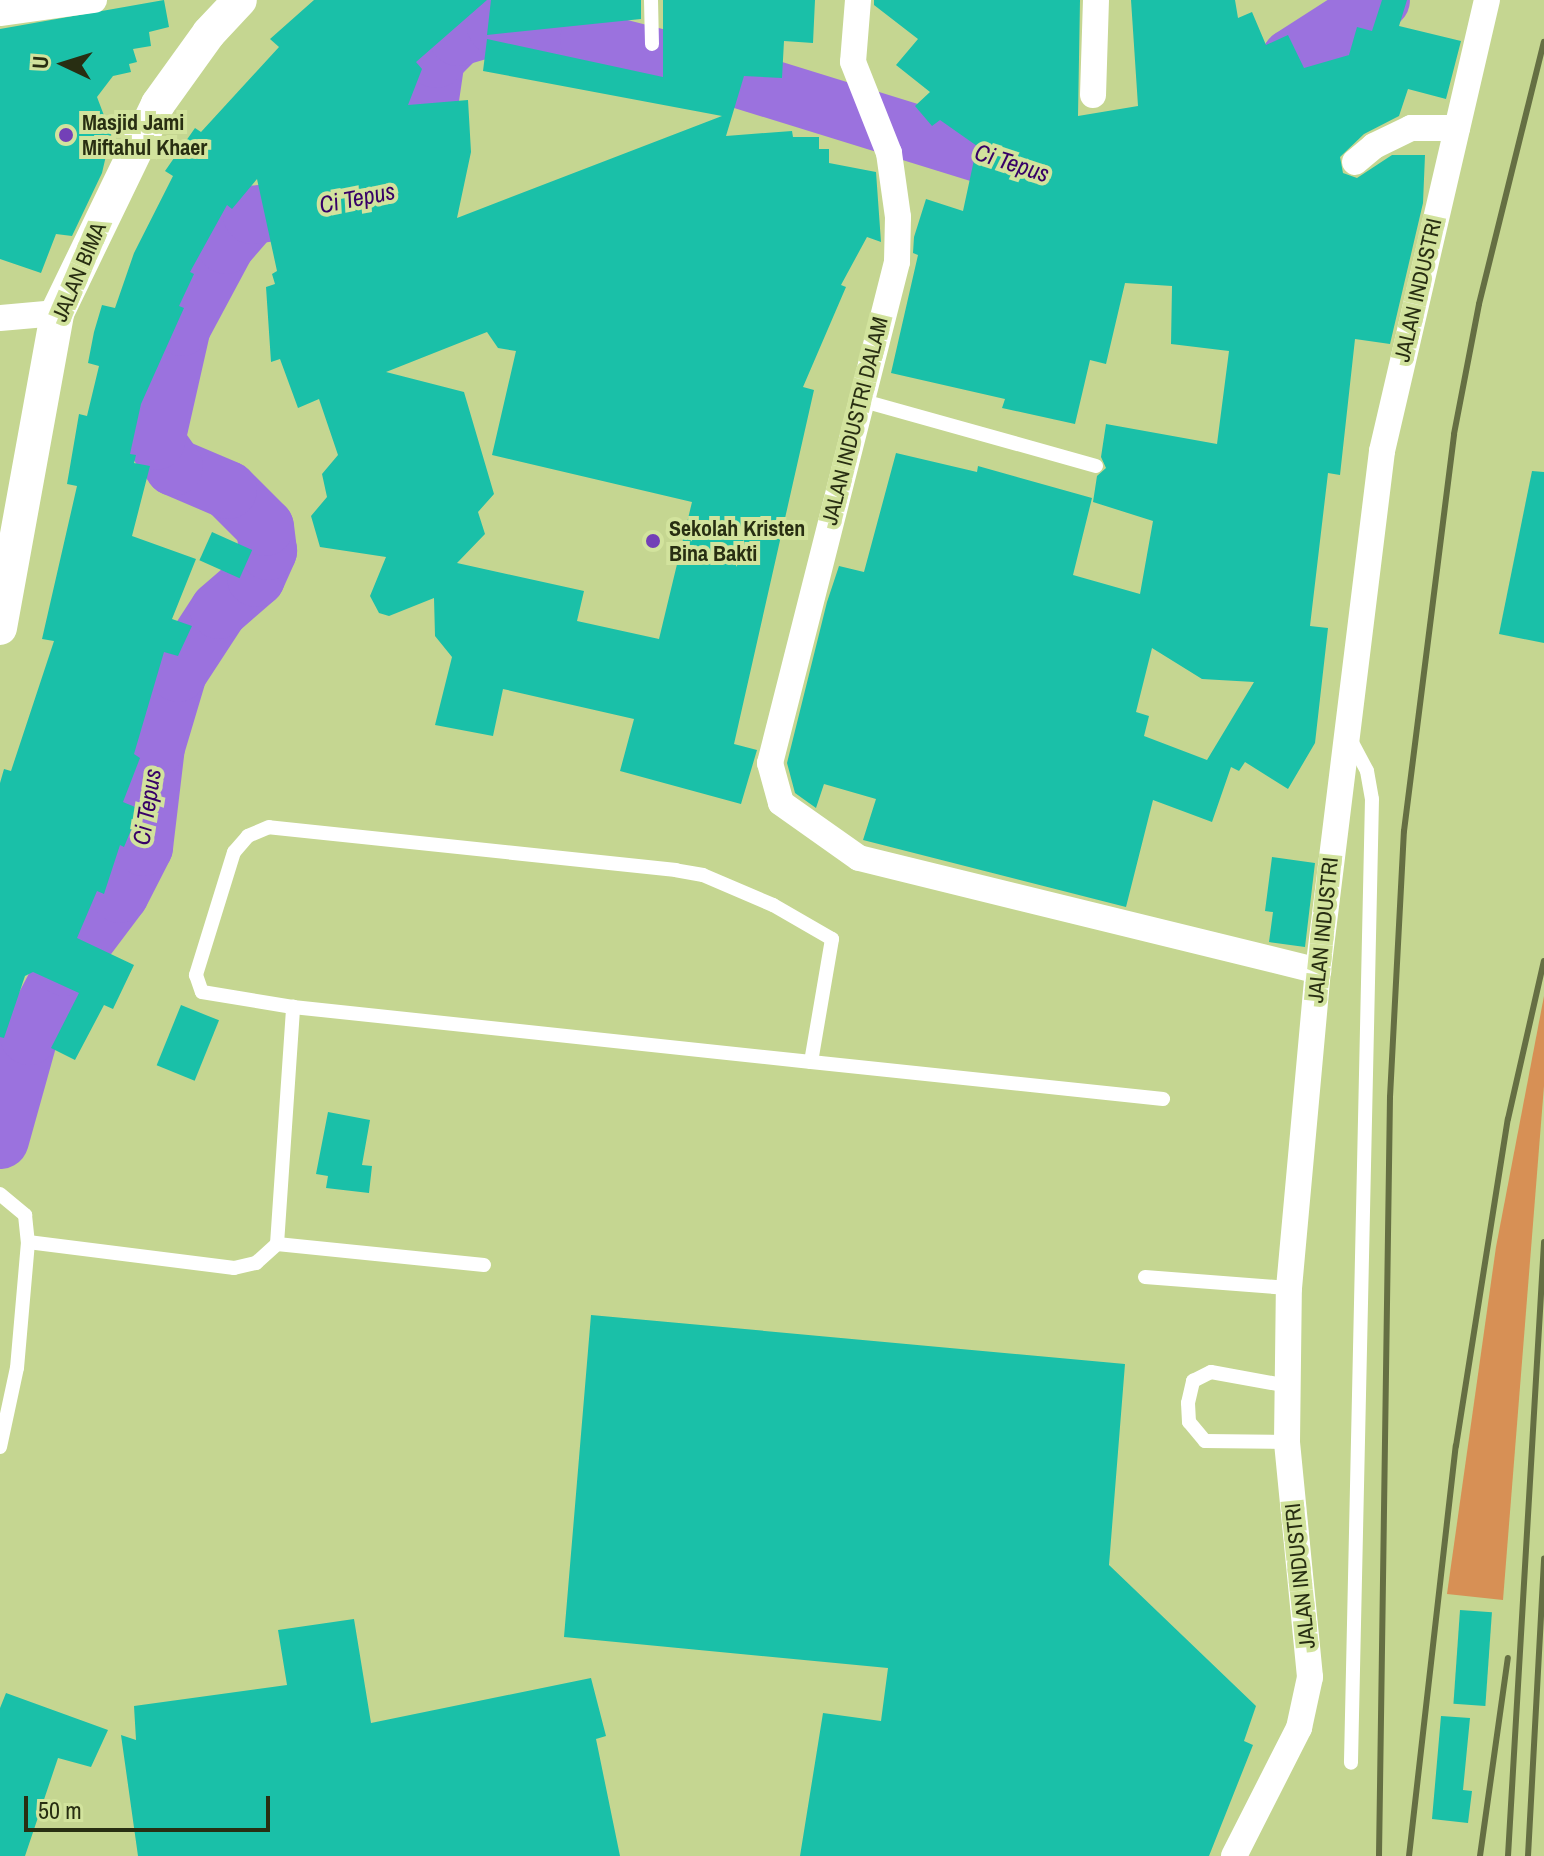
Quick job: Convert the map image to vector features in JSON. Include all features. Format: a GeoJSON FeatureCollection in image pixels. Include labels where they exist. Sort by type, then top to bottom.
{"type":"FeatureCollection","features":[{"type":"Feature","properties":{"kind":"street"},"geometry":{"type":"LineString","coordinates":[[0,13],[94,0]]}},
{"type":"Feature","properties":{"kind":"street","name":"JALAN BIMA"},"geometry":{"type":"LineString","coordinates":[[0,628],[57,313],[158,104],[209,33],[240,0]]}},
{"type":"Feature","properties":{"kind":"street","name":"JALAN INDUSTRI DALAM"},"geometry":{"type":"LineString","coordinates":[[858,0],[853,62],[889,153],[898,217],[897,262],[770,763],[781,803],[859,858],[1318,971]]}},
{"type":"Feature","properties":{"kind":"street"},"geometry":{"type":"LineString","coordinates":[[1093,95],[1096,0]]}},
{"type":"Feature","properties":{"kind":"street","name":"JALAN INDUSTRI"},"geometry":{"type":"LineString","coordinates":[[1234,1856],[1299,1728],[1310,1677],[1287,1442],[1289,1288],[1318,971],[1345,729],[1382,451],[1487,0]]}},
{"type":"Feature","properties":{"kind":"street"},"geometry":{"type":"LineString","coordinates":[[1355,162],[1374,146],[1411,128],[1457,128]]}},
{"type":"Feature","properties":{"kind":"street"},"geometry":{"type":"LineString","coordinates":[[0,318],[57,313]]}},
{"type":"Feature","properties":{"kind":"lane"},"geometry":{"type":"LineString","coordinates":[[651,0],[652,44]]}},
{"type":"Feature","properties":{"kind":"lane"},"geometry":{"type":"LineString","coordinates":[[860,400],[1096,466]]}},
{"type":"Feature","properties":{"kind":"lane"},"geometry":{"type":"LineString","coordinates":[[1345,729],[1367,771],[1372,799],[1351,1763]]}},
{"type":"Feature","properties":{"kind":"lane"},"geometry":{"type":"LineString","coordinates":[[811,1062],[832,939],[816,927],[717,881],[676,870],[269,827],[248,836],[234,852],[196,975],[202,992],[293,1007],[811,1062],[1163,1099]]}},
{"type":"Feature","properties":{"kind":"lane"},"geometry":{"type":"LineString","coordinates":[[28,1242],[234,1268],[256,1263],[277,1244],[293,1007]]}},
{"type":"Feature","properties":{"kind":"lane"},"geometry":{"type":"LineString","coordinates":[[0,1447],[17,1368],[28,1242],[25,1215],[5,1197]]}},
{"type":"Feature","properties":{"kind":"lane"},"geometry":{"type":"LineString","coordinates":[[277,1244],[484,1265]]}},
{"type":"Feature","properties":{"kind":"lane"},"geometry":{"type":"LineString","coordinates":[[1145,1277],[1289,1288]]}},
{"type":"Feature","properties":{"kind":"lane"},"geometry":{"type":"LineString","coordinates":[[1287,1442],[1205,1441],[1189,1422],[1188,1403],[1193,1381],[1211,1372],[1288,1386]]}},
{"type":"Feature","properties":{"kind":"shaded area"},"geometry":{"type":"Polygon","coordinates":[[[1544,996],[1544,1086],[1503,1600],[1447,1594],[1496,1247],[1544,996]]]}},
{"type":"Feature","properties":{"kind":"building"},"geometry":{"type":"Polygon","coordinates":[[[164,0],[169,27],[149,32],[151,46],[133,49],[137,62],[129,64],[131,72],[113,76],[97,97],[111,134],[102,173],[72,236],[56,234],[41,273],[0,259],[0,29],[164,0]]]}},
{"type":"Feature","properties":{"kind":"building"},"geometry":{"type":"Polygon","coordinates":[[[314,0],[487,0],[416,62],[422,69],[408,105],[468,100],[471,152],[457,218],[722,116],[483,71],[487,39],[663,77],[663,0],[815,0],[813,43],[784,41],[782,78],[744,76],[726,136],[792,131],[793,137],[819,137],[819,149],[829,149],[829,163],[876,172],[881,242],[867,237],[841,285],[846,287],[803,387],[814,390],[734,744],[757,750],[741,804],[620,771],[634,719],[503,689],[493,736],[435,725],[452,657],[435,636],[434,598],[389,616],[379,613],[370,596],[386,557],[320,547],[311,516],[327,497],[322,474],[338,455],[319,399],[298,408],[280,359],[271,362],[266,287],[275,284],[272,274],[277,271],[257,179],[232,209],[227,205],[190,272],[194,274],[179,306],[184,308],[141,404],[130,454],[136,455],[134,463],[150,466],[132,536],[196,559],[172,619],[192,626],[178,656],[164,652],[134,754],[140,758],[123,802],[135,807],[134,823],[124,847],[120,845],[104,894],[97,891],[77,938],[134,965],[113,1009],[104,1005],[75,1060],[51,1048],[79,993],[33,972],[25,976],[4,1038],[0,1037],[0,783],[4,769],[11,771],[54,641],[42,639],[77,486],[67,484],[79,414],[87,416],[99,366],[88,363],[102,305],[115,308],[134,253],[173,176],[165,171],[195,128],[201,132],[279,47],[270,39],[314,0]],[[487,332],[386,372],[464,392],[494,494],[478,512],[485,534],[457,563],[584,591],[577,621],[659,639],[692,502],[492,455],[516,351],[498,348],[487,332]]]}},
{"type":"Feature","properties":{"kind":"building"},"geometry":{"type":"Polygon","coordinates":[[[491,0],[641,0],[641,19],[487,35],[491,0]]]}},
{"type":"Feature","properties":{"kind":"building"},"geometry":{"type":"Polygon","coordinates":[[[874,0],[1080,0],[1078,116],[1138,106],[1131,0],[1235,0],[1238,18],[1252,12],[1266,45],[1288,35],[1304,68],[1349,55],[1357,27],[1372,31],[1382,0],[1407,0],[1399,26],[1461,41],[1446,99],[1408,89],[1399,116],[1364,134],[1340,157],[1343,173],[1357,178],[1392,155],[1425,155],[1423,203],[1390,344],[1355,339],[1340,475],[1328,473],[1310,626],[1328,628],[1315,743],[1288,789],[1245,762],[1239,771],[1231,767],[1212,822],[1153,800],[1126,907],[863,840],[876,799],[824,784],[816,808],[795,793],[787,763],[827,602],[839,566],[864,572],[896,453],[977,472],[978,466],[1092,498],[1073,575],[1140,594],[1153,521],[1093,502],[1097,476],[1106,468],[1101,457],[1106,424],[1217,444],[1229,351],[1171,344],[1172,286],[1125,283],[1106,364],[1090,360],[1075,424],[1002,408],[1005,399],[891,373],[918,255],[913,253],[914,237],[926,199],[963,211],[977,146],[940,120],[932,126],[915,106],[930,92],[896,65],[918,39],[874,5],[874,0]],[[1152,648],[1136,712],[1149,716],[1144,736],[1207,760],[1254,682],[1202,679],[1152,648]]]}},
{"type":"Feature","properties":{"kind":"building"},"geometry":{"type":"Polygon","coordinates":[[[1532,471],[1544,472],[1544,643],[1499,634],[1532,471]]]}},
{"type":"Feature","properties":{"kind":"building"},"geometry":{"type":"Polygon","coordinates":[[[212,532],[252,550],[240,578],[199,560],[212,532]]]}},
{"type":"Feature","properties":{"kind":"building"},"geometry":{"type":"Polygon","coordinates":[[[1272,857],[1315,863],[1305,947],[1269,942],[1273,912],[1265,911],[1272,857]]]}},
{"type":"Feature","properties":{"kind":"building"},"geometry":{"type":"Polygon","coordinates":[[[181,1005],[219,1020],[195,1081],[157,1065],[181,1005]]]}},
{"type":"Feature","properties":{"kind":"building"},"geometry":{"type":"Polygon","coordinates":[[[328,1112],[370,1120],[362,1165],[372,1166],[369,1193],[326,1188],[328,1176],[316,1174],[328,1112]]]}},
{"type":"Feature","properties":{"kind":"building"},"geometry":{"type":"Polygon","coordinates":[[[591,1315],[1125,1364],[1109,1565],[1256,1706],[1244,1741],[1253,1745],[1209,1856],[800,1856],[823,1713],[881,1721],[888,1668],[564,1637],[591,1315]]]}},
{"type":"Feature","properties":{"kind":"building"},"geometry":{"type":"Polygon","coordinates":[[[1460,1610],[1492,1612],[1485,1706],[1453,1704],[1460,1610]]]}},
{"type":"Feature","properties":{"kind":"building"},"geometry":{"type":"Polygon","coordinates":[[[354,1619],[371,1723],[591,1678],[606,1736],[596,1739],[620,1856],[138,1856],[121,1735],[136,1740],[134,1706],[287,1685],[278,1630],[354,1619]]]}},
{"type":"Feature","properties":{"kind":"building"},"geometry":{"type":"Polygon","coordinates":[[[6,1693],[108,1730],[91,1767],[58,1758],[25,1856],[0,1856],[0,1708],[6,1693]]]}},
{"type":"Feature","properties":{"kind":"building"},"geometry":{"type":"Polygon","coordinates":[[[1441,1716],[1470,1718],[1463,1790],[1472,1791],[1468,1823],[1432,1819],[1441,1716]]]}},
{"type":"Feature","properties":{"kind":"waterway","name":"Ci Tepus"},"geometry":{"type":"LineString","coordinates":[[1249,114],[1291,58],[1381,0]]}},
{"type":"Feature","properties":{"kind":"waterway","name":"Ci Tepus"},"geometry":{"type":"LineString","coordinates":[[0,1140],[29,1036],[65,967],[120,894],[144,847],[156,747],[178,673],[219,610],[256,578],[268,551],[265,527],[228,490],[174,467],[156,441],[182,327],[226,245],[252,215],[402,195],[421,160],[436,59],[458,37],[496,26],[589,40],[729,76],[1052,176]]}},
{"type":"Feature","properties":{"kind":"railway"},"geometry":{"type":"LineString","coordinates":[[1379,1856],[1390,1097],[1404,831],[1454,434],[1479,304],[1544,42]]}},
{"type":"Feature","properties":{"kind":"railway"},"geometry":{"type":"LineString","coordinates":[[1409,1856],[1456,1446],[1508,1119],[1544,961]]}},
{"type":"Feature","properties":{"kind":"railway"},"geometry":{"type":"LineString","coordinates":[[1508,1856],[1544,1242]]}},
{"type":"Feature","properties":{"kind":"railway"},"geometry":{"type":"LineString","coordinates":[[1528,1856],[1544,1558]]}},
{"type":"Feature","properties":{"kind":"railway"},"geometry":{"type":"LineString","coordinates":[[1480,1856],[1508,1658]]}},
{"type":"Feature","properties":{"kind":"place","name":"Masjid Jami Miftahul Khaer"},"geometry":{"type":"Point","coordinates":[66,135]}},
{"type":"Feature","properties":{"kind":"place","name":"Sekolah Kristen Bina Bakti"},"geometry":{"type":"Point","coordinates":[653,541]}}]}
